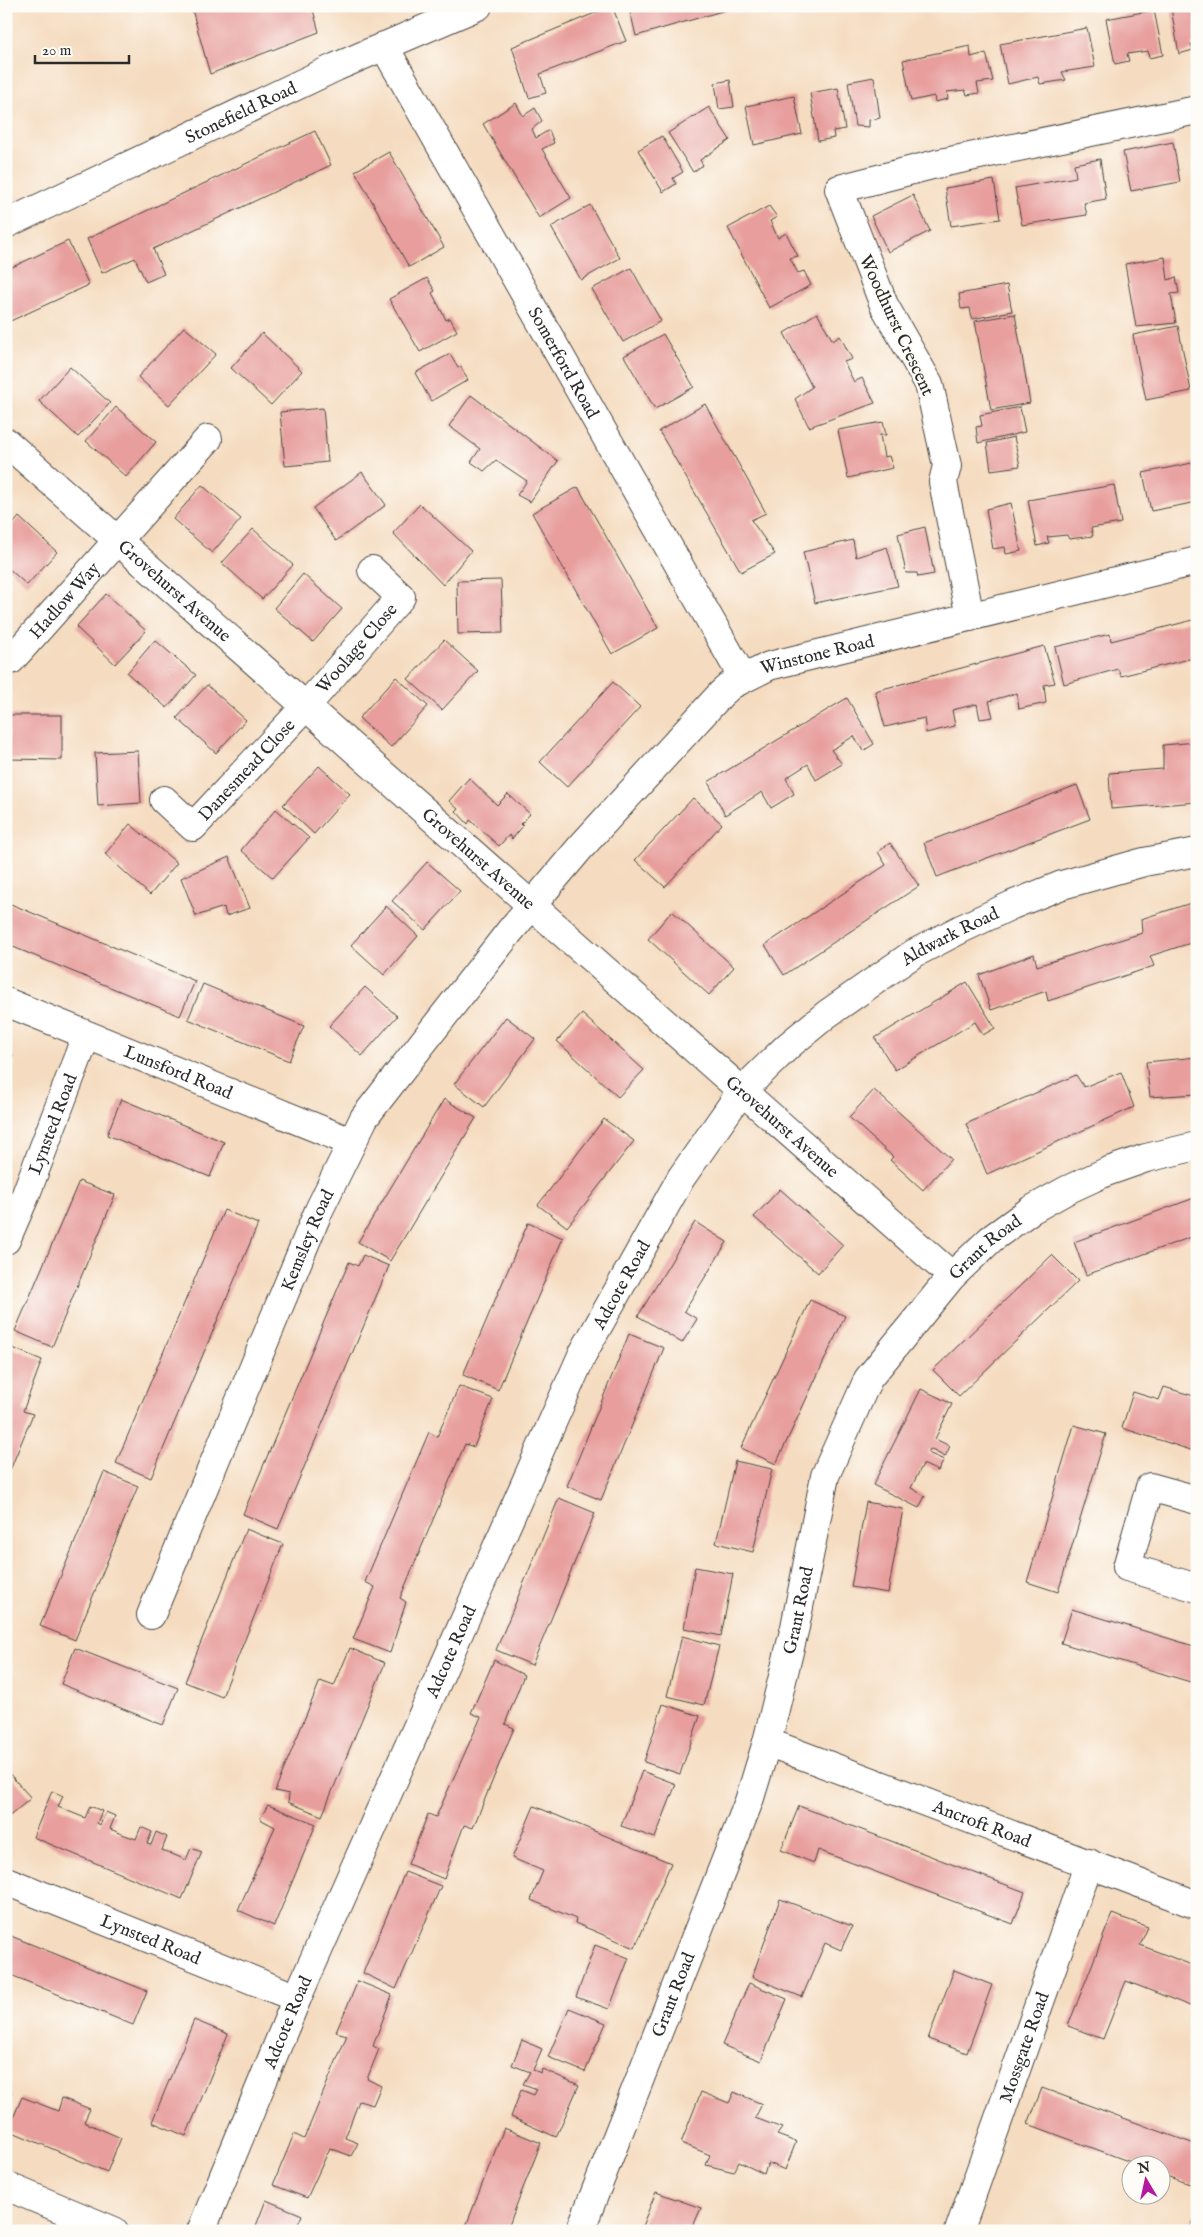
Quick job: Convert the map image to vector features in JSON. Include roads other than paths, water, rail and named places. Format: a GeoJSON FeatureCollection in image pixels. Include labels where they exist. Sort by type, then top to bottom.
{"type":"FeatureCollection","features":[{"type":"Feature","properties":{"kind":"street","name":"Stonefield Road"},"geometry":{"type":"LineString","coordinates":[[6,224],[384,46],[478,6]]}},
{"type":"Feature","properties":{"kind":"street","name":"Somerford Road"},"geometry":{"type":"LineString","coordinates":[[384,46],[743,678]]}},
{"type":"Feature","properties":{"kind":"street","name":"Woodhurst Crescent"},"geometry":{"type":"LineString","coordinates":[[970,617],[942,482],[947,466],[929,384],[884,305],[839,189],[936,164],[1197,110]]}},
{"type":"Feature","properties":{"kind":"street","name":"Hadlow Way"},"geometry":{"type":"LineString","coordinates":[[11,660],[208,439]]}},
{"type":"Feature","properties":{"kind":"street","name":"Grovehurst Avenue"},"geometry":{"type":"LineString","coordinates":[[6,442],[741,1092],[952,1276]]}},
{"type":"Feature","properties":{"kind":"street","name":"Winstone Road"},"geometry":{"type":"LineString","coordinates":[[532,906],[580,848],[721,694],[743,678],[769,666],[1197,561]]}},
{"type":"Feature","properties":{"kind":"street","name":"Woolage Close"},"geometry":{"type":"LineString","coordinates":[[306,706],[401,596],[372,570]]}},
{"type":"Feature","properties":{"kind":"street","name":"Danesmead Close"},"geometry":{"type":"LineString","coordinates":[[164,800],[193,827],[306,706]]}},
{"type":"Feature","properties":{"kind":"street","name":"Aldwark Road"},"geometry":{"type":"LineString","coordinates":[[741,1092],[788,1046],[827,1014],[913,954],[1012,905],[1062,885],[1144,862],[1197,852]]}},
{"type":"Feature","properties":{"kind":"street","name":"Kemsley Road"},"geometry":{"type":"LineString","coordinates":[[150,1615],[319,1210],[351,1142],[385,1090],[487,959],[532,906]]}},
{"type":"Feature","properties":{"kind":"street","name":"Lunsford Road"},"geometry":{"type":"LineString","coordinates":[[6,1002],[351,1142]]}},
{"type":"Feature","properties":{"kind":"street","name":"Lynsted Road"},"geometry":{"type":"LineString","coordinates":[[6,1240],[26,1194],[86,1036]]}},
{"type":"Feature","properties":{"kind":"street","name":"Adcote Road"},"geometry":{"type":"LineString","coordinates":[[200,2231],[297,1998],[583,1353],[681,1178],[741,1092]]}},
{"type":"Feature","properties":{"kind":"street","name":"Grant Road"},"geometry":{"type":"LineString","coordinates":[[580,2231],[749,1801],[767,1742],[795,1627],[825,1476],[868,1379],[952,1276],[991,1239],[1031,1210],[1067,1190],[1146,1158],[1197,1146]]}},
{"type":"Feature","properties":{"kind":"street"},"geometry":{"type":"LineString","coordinates":[[1197,1500],[1150,1487],[1127,1567],[1197,1588]]}},
{"type":"Feature","properties":{"kind":"street","name":"Ancroft Road"},"geometry":{"type":"LineString","coordinates":[[767,1742],[1197,1905]]}},
{"type":"Feature","properties":{"kind":"street","name":"Mossgate Road"},"geometry":{"type":"LineString","coordinates":[[959,2231],[1089,1863]]}},
{"type":"Feature","properties":{"kind":"street","name":"Lynsted Road"},"geometry":{"type":"LineString","coordinates":[[6,1881],[297,1998]]}},
{"type":"Feature","properties":{"kind":"street"},"geometry":{"type":"LineString","coordinates":[[6,2186],[114,2231]]}}]}
